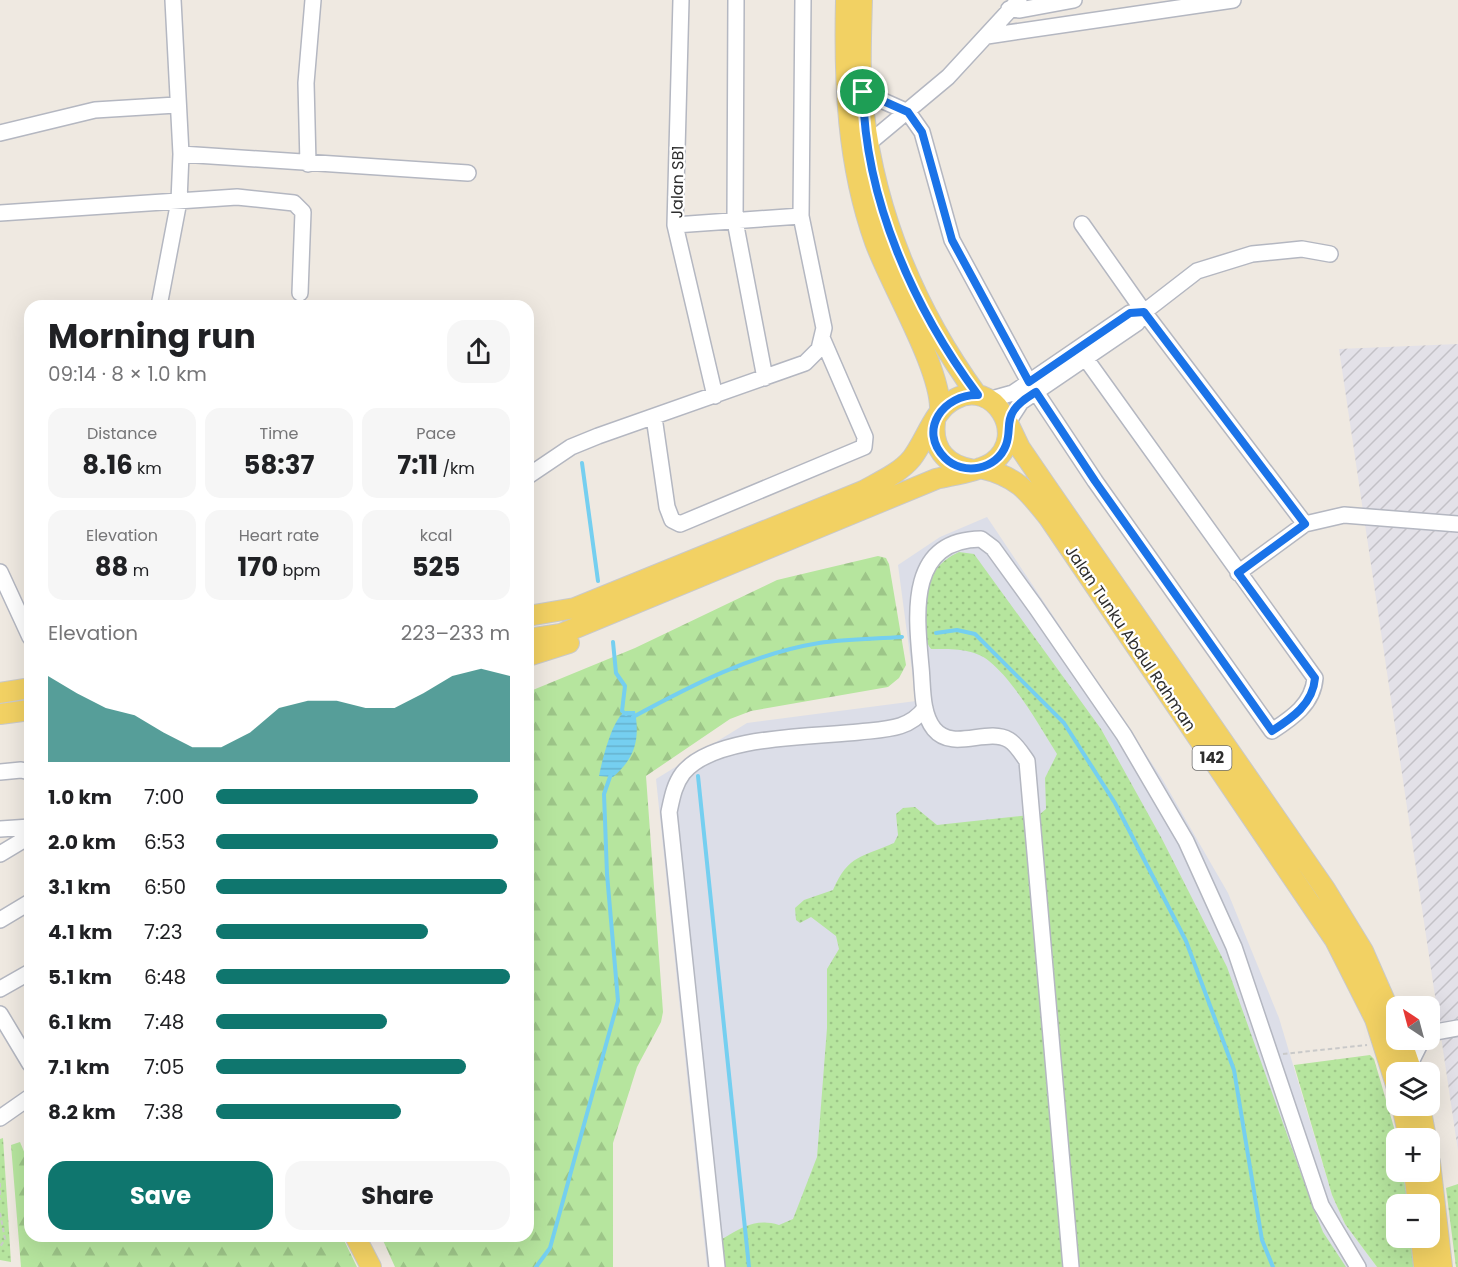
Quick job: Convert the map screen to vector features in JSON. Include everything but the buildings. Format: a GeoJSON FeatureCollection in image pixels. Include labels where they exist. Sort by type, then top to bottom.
{"type":"FeatureCollection","features":[{"type":"Feature","properties":{"kind":"main road","name":"142"},"geometry":{"type":"LineString","coordinates":[[846,0],[845,82],[849,127],[864,207],[891,282],[927,358],[936,385],[938,416],[934,433],[941,454],[949,462],[975,468]]}},
{"type":"Feature","properties":{"kind":"main road","name":"142"},"geometry":{"type":"LineString","coordinates":[[861,0],[863,92],[869,143],[881,200],[908,276],[946,351],[983,397],[1001,409],[1008,422]]}},
{"type":"Feature","properties":{"kind":"main road"},"geometry":{"type":"LineString","coordinates":[[534,614],[575,608],[863,491],[888,477],[911,460],[938,416],[956,397],[983,397]]}},
{"type":"Feature","properties":{"kind":"main road"},"geometry":{"type":"LineString","coordinates":[[534,638],[561,634],[925,484],[975,468],[1000,456],[1006,446],[1008,422]]}},
{"type":"Feature","properties":{"kind":"main road","name":"Jalan Tunku Abdul Rahman"},"geometry":{"type":"LineString","coordinates":[[1008,422],[1020,448],[1325,888],[1363,951],[1386,1001]]}},
{"type":"Feature","properties":{"kind":"main road","name":"Jalan Tunku Abdul Rahman"},"geometry":{"type":"LineString","coordinates":[[975,468],[1002,473],[1015,480],[1049,518],[1335,940],[1386,1030]]}},
{"type":"Feature","properties":{"kind":"main road"},"geometry":{"type":"LineString","coordinates":[[534,654],[584,638],[662,604],[738,562]]}},
{"type":"Feature","properties":{"kind":"main road"},"geometry":{"type":"LineString","coordinates":[[0,693],[24,689]]}},
{"type":"Feature","properties":{"kind":"main road"},"geometry":{"type":"LineString","coordinates":[[0,714],[24,711]]}},
{"type":"Feature","properties":{"kind":"main road"},"geometry":{"type":"LineString","coordinates":[[1432,1182],[1442,1267]]}},
{"type":"Feature","properties":{"kind":"main road"},"geometry":{"type":"LineString","coordinates":[[358,1242],[371,1267]]}},
{"type":"Feature","properties":{"kind":"main road"},"geometry":{"type":"LineString","coordinates":[[1422,1248],[1424,1267]]}},
{"type":"Feature","properties":{"kind":"street"},"geometry":{"type":"LineString","coordinates":[[160,300],[179,201],[181,154],[176,105],[173,0]]}},
{"type":"Feature","properties":{"kind":"street"},"geometry":{"type":"LineString","coordinates":[[308,164],[306,83],[313,0]]}},
{"type":"Feature","properties":{"kind":"street","name":"Jalan SB1"},"geometry":{"type":"LineString","coordinates":[[681,0],[675,225],[715,396]]}},
{"type":"Feature","properties":{"kind":"street"},"geometry":{"type":"LineString","coordinates":[[736,0],[735,221],[765,378]]}},
{"type":"Feature","properties":{"kind":"street"},"geometry":{"type":"LineString","coordinates":[[534,472],[570,447],[805,363],[813,357],[823,340],[824,328],[801,216],[803,0]]}},
{"type":"Feature","properties":{"kind":"street"},"geometry":{"type":"LineString","coordinates":[[869,143],[948,77],[1014,5],[1020,10],[1074,0]]}},
{"type":"Feature","properties":{"kind":"street"},"geometry":{"type":"LineString","coordinates":[[987,36],[1233,0]]}},
{"type":"Feature","properties":{"kind":"street"},"geometry":{"type":"LineString","coordinates":[[863,92],[908,112],[922,132],[952,240],[1033,387],[1095,481],[1272,731],[1296,716],[1314,689],[1315,678],[1086,359]]}},
{"type":"Feature","properties":{"kind":"street"},"geometry":{"type":"LineString","coordinates":[[0,133],[95,110],[176,105]]}},
{"type":"Feature","properties":{"kind":"street"},"geometry":{"type":"LineString","coordinates":[[181,154],[468,173]]}},
{"type":"Feature","properties":{"kind":"street"},"geometry":{"type":"LineString","coordinates":[[0,213],[237,197],[294,203],[303,212],[300,293]]}},
{"type":"Feature","properties":{"kind":"street"},"geometry":{"type":"LineString","coordinates":[[675,225],[801,216]]}},
{"type":"Feature","properties":{"kind":"street"},"geometry":{"type":"LineString","coordinates":[[1082,224],[1144,312],[1305,524]]}},
{"type":"Feature","properties":{"kind":"street"},"geometry":{"type":"LineString","coordinates":[[983,397],[1013,393],[1033,387],[1086,359],[1137,323],[1144,312],[1197,271],[1252,254],[1302,249],[1330,254]]}},
{"type":"Feature","properties":{"kind":"street"},"geometry":{"type":"LineString","coordinates":[[1008,422],[1033,387],[1130,313],[1144,312]]}},
{"type":"Feature","properties":{"kind":"street"},"geometry":{"type":"LineString","coordinates":[[654,417],[667,507],[672,520],[680,524],[864,447],[865,437],[823,340]]}},
{"type":"Feature","properties":{"kind":"street"},"geometry":{"type":"LineString","coordinates":[[1238,573],[1305,524],[1344,515],[1458,524]]}},
{"type":"Feature","properties":{"kind":"street"},"geometry":{"type":"LineString","coordinates":[[1071,1267],[1027,761],[1009,740],[998,736],[946,738],[935,730],[925,708],[917,614],[920,580],[937,555],[965,539],[981,539],[993,548],[1124,735],[1186,841],[1234,947],[1321,1205],[1358,1267]]}},
{"type":"Feature","properties":{"kind":"street"},"geometry":{"type":"LineString","coordinates":[[0,572],[24,614]]}},
{"type":"Feature","properties":{"kind":"street"},"geometry":{"type":"LineString","coordinates":[[717,1267],[669,812],[674,790],[683,773],[697,761],[716,752],[744,744],[892,729],[918,718],[925,708]]}},
{"type":"Feature","properties":{"kind":"street"},"geometry":{"type":"LineString","coordinates":[[0,772],[24,771]]}},
{"type":"Feature","properties":{"kind":"street"},"geometry":{"type":"LineString","coordinates":[[0,830],[24,828]]}},
{"type":"Feature","properties":{"kind":"street"},"geometry":{"type":"LineString","coordinates":[[0,854],[24,840]]}},
{"type":"Feature","properties":{"kind":"street"},"geometry":{"type":"LineString","coordinates":[[0,920],[24,906]]}},
{"type":"Feature","properties":{"kind":"street"},"geometry":{"type":"LineString","coordinates":[[0,989],[24,975]]}},
{"type":"Feature","properties":{"kind":"street"},"geometry":{"type":"LineString","coordinates":[[0,1014],[24,1054]]}},
{"type":"Feature","properties":{"kind":"street"},"geometry":{"type":"LineString","coordinates":[[1440,1031],[1458,1028]]}},
{"type":"Feature","properties":{"kind":"street"},"geometry":{"type":"LineString","coordinates":[[0,1118],[24,1101]]}},
{"type":"Feature","properties":{"kind":"path"},"geometry":{"type":"LineString","coordinates":[[1272,1057],[1386,1042]]}},
{"type":"Feature","properties":{"kind":"path"},"geometry":{"type":"LineString","coordinates":[[0,1183],[0,1200]]}},
{"type":"Feature","properties":{"kind":"path"},"geometry":{"type":"LineString","coordinates":[[0,1213],[5,1239],[0,1247]]}},
{"type":"Feature","properties":{"kind":"shaded area"},"geometry":{"type":"Polygon","coordinates":[[[1458,344],[1458,1151],[1440,1030],[1440,996],[1435,996],[1339,349],[1458,344]]]}},
{"type":"Feature","properties":{"kind":"shaded area"},"geometry":{"type":"Polygon","coordinates":[[[987,517],[1161,777],[1228,893],[1279,1018],[1332,1195],[1345,1224],[1377,1267],[707,1267],[656,779],[747,723],[916,701],[898,565],[940,537],[987,517]]]}},
{"type":"Feature","properties":{"kind":"green space"},"geometry":{"type":"Polygon","coordinates":[[[959,552],[974,554],[1101,729],[1162,839],[1227,967],[1313,1207],[1323,1232],[1346,1267],[725,1267],[722,1239],[756,1223],[779,1225],[793,1219],[817,1157],[827,1028],[827,969],[839,949],[836,936],[811,917],[800,923],[796,920],[795,908],[804,900],[833,890],[845,870],[857,859],[894,843],[898,835],[896,814],[903,808],[915,807],[937,825],[1040,814],[1046,809],[1045,778],[1057,754],[1017,692],[999,670],[983,657],[961,650],[931,649],[927,641],[925,606],[930,578],[941,564],[959,552]]]}},
{"type":"Feature","properties":{"kind":"green space"},"geometry":{"type":"Polygon","coordinates":[[[878,556],[886,558],[889,564],[906,665],[899,678],[888,687],[751,711],[730,719],[646,776],[663,1012],[661,1022],[637,1067],[613,1143],[613,1267],[395,1267],[384,1242],[534,1242],[534,690],[635,648],[777,580],[878,556]]]}},
{"type":"Feature","properties":{"kind":"green space"},"geometry":{"type":"Polygon","coordinates":[[[1370,1055],[1374,1059],[1386,1100],[1386,1116],[1391,1116],[1394,1128],[1386,1128],[1386,1182],[1405,1182],[1406,1194],[1386,1194],[1386,1248],[1413,1248],[1415,1267],[1377,1267],[1345,1224],[1332,1195],[1294,1065],[1370,1055]]]}},
{"type":"Feature","properties":{"kind":"green space"},"geometry":{"type":"Polygon","coordinates":[[[3,1138],[11,1262],[0,1260],[0,1139],[3,1138]]]}},
{"type":"Feature","properties":{"kind":"green space"},"geometry":{"type":"Polygon","coordinates":[[[20,1142],[24,1152],[24,1242],[345,1242],[357,1267],[21,1267],[11,1145],[20,1142]]]}},
{"type":"Feature","properties":{"kind":"green space"},"geometry":{"type":"Polygon","coordinates":[[[1458,1184],[1458,1267],[1456,1267],[1446,1188],[1458,1184]]]}},
{"type":"Feature","properties":{"kind":"water"},"geometry":{"type":"Polygon","coordinates":[[[626,711],[635,711],[637,731],[634,748],[626,763],[613,777],[599,776],[612,731],[616,722],[626,711]]]}},
{"type":"Feature","properties":{"kind":"waterway"},"geometry":{"type":"LineString","coordinates":[[582,463],[598,581]]}},
{"type":"Feature","properties":{"kind":"waterway"},"geometry":{"type":"LineString","coordinates":[[936,633],[957,630],[975,634],[1064,723],[1115,803],[1186,941],[1234,1070],[1262,1240],[1273,1267]]}},
{"type":"Feature","properties":{"kind":"waterway"},"geometry":{"type":"LineString","coordinates":[[633,717],[700,682],[770,655],[819,643],[902,637]]}},
{"type":"Feature","properties":{"kind":"waterway"},"geometry":{"type":"LineString","coordinates":[[613,642],[616,673],[625,686],[622,711],[626,714]]}},
{"type":"Feature","properties":{"kind":"waterway"},"geometry":{"type":"LineString","coordinates":[[536,1267],[550,1248],[618,1001],[607,874],[604,794],[611,774]]}},
{"type":"Feature","properties":{"kind":"waterway"},"geometry":{"type":"LineString","coordinates":[[698,776],[749,1267]]}},
{"type":"Feature","properties":{"kind":"route"},"geometry":{"type":"LineString","coordinates":[[863,92],[908,112],[922,132],[952,240],[1029,382],[1130,313],[1144,312],[1305,524],[1238,573],[1315,678],[1314,689],[1296,716],[1272,731],[1095,481],[1036,392],[1014,410],[1008,422],[1009,434],[1006,446],[1000,456],[991,463],[970,469],[949,462],[941,454],[934,433],[935,422],[940,411],[956,397],[967,394],[978,395],[946,351],[908,276],[881,200],[864,112],[863,92]]}}]}
